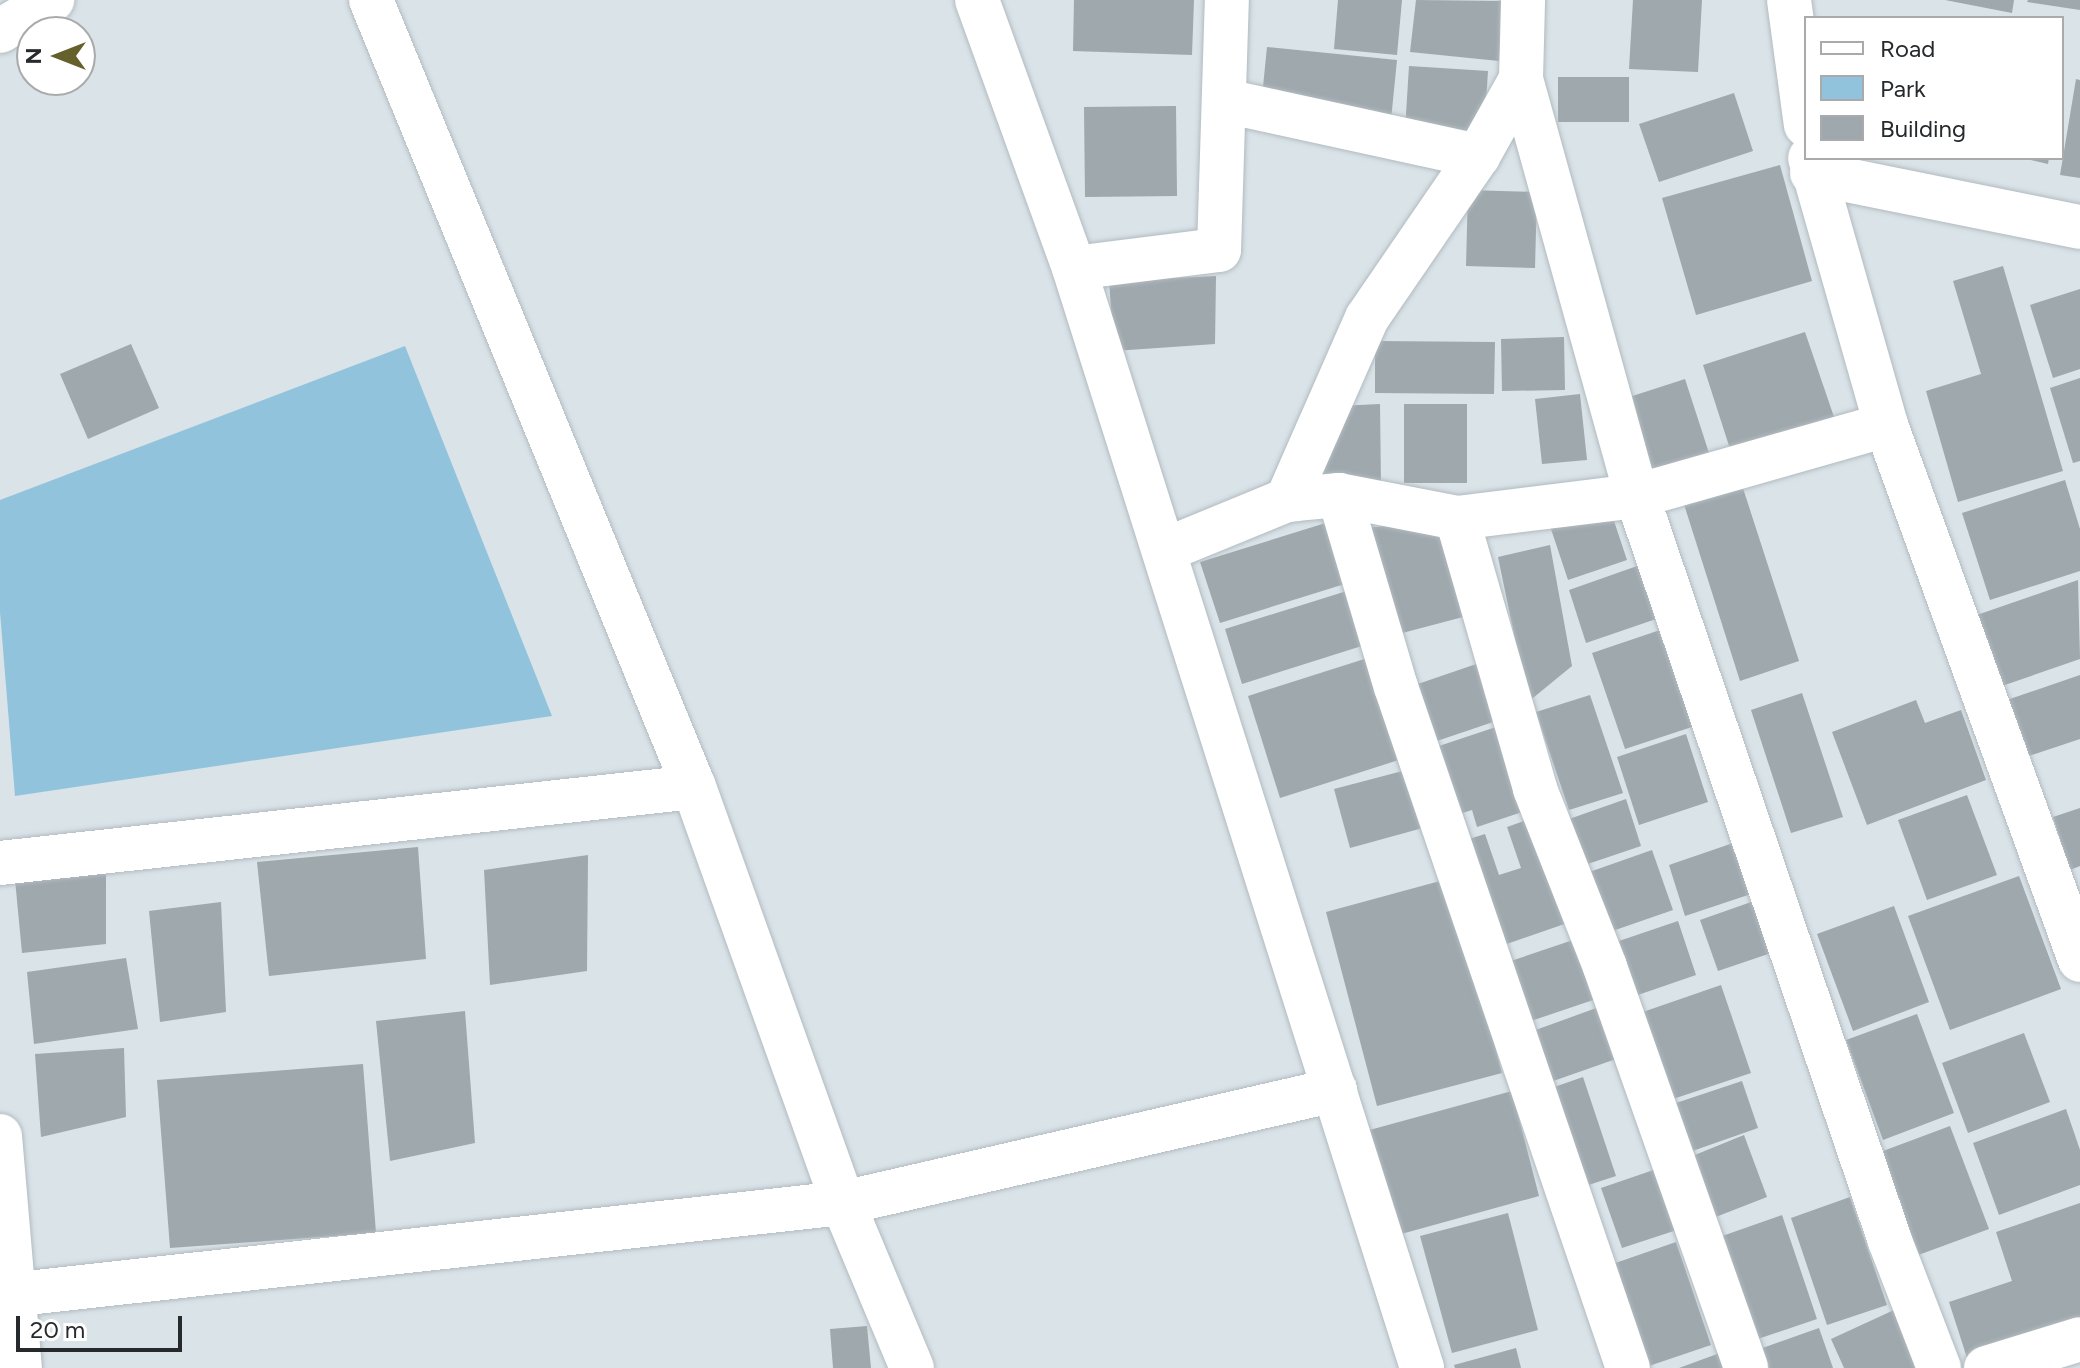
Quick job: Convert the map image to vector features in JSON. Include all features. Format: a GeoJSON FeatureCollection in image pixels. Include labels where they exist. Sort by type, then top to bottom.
{"type":"FeatureCollection","features":[{"type":"Feature","properties":{"kind":"street"},"geometry":{"type":"LineString","coordinates":[[0,31],[52,0]]}},
{"type":"Feature","properties":{"kind":"street"},"geometry":{"type":"LineString","coordinates":[[371,0],[694,787],[843,1203],[912,1368]]}},
{"type":"Feature","properties":{"kind":"street"},"geometry":{"type":"LineString","coordinates":[[977,0],[1074,268],[1422,1368]]}},
{"type":"Feature","properties":{"kind":"street"},"geometry":{"type":"LineString","coordinates":[[1074,268],[1219,250],[1227,0]]}},
{"type":"Feature","properties":{"kind":"street"},"geometry":{"type":"LineString","coordinates":[[1523,0],[1521,79],[1637,496],[1890,1241],[1939,1368]]}},
{"type":"Feature","properties":{"kind":"street"},"geometry":{"type":"LineString","coordinates":[[1789,0],[1804,110]]}},
{"type":"Feature","properties":{"kind":"street"},"geometry":{"type":"LineString","coordinates":[[1287,500],[1367,318],[1478,156],[1521,79]]}},
{"type":"Feature","properties":{"kind":"street"},"geometry":{"type":"LineString","coordinates":[[1225,101],[1478,156]]}},
{"type":"Feature","properties":{"kind":"street"},"geometry":{"type":"LineString","coordinates":[[2080,227],[1811,165],[1886,425],[2080,960]]}},
{"type":"Feature","properties":{"kind":"street"},"geometry":{"type":"LineString","coordinates":[[1165,550],[1287,500],[1339,495],[1457,518],[1637,496],[1886,425]]}},
{"type":"Feature","properties":{"kind":"street"},"geometry":{"type":"LineString","coordinates":[[1339,495],[1396,687],[1628,1368]]}},
{"type":"Feature","properties":{"kind":"street"},"geometry":{"type":"LineString","coordinates":[[1457,518],[1535,789],[1605,967],[1746,1368]]}},
{"type":"Feature","properties":{"kind":"street"},"geometry":{"type":"LineString","coordinates":[[0,863],[694,787]]}},
{"type":"Feature","properties":{"kind":"street"},"geometry":{"type":"LineString","coordinates":[[7,1295],[843,1203],[1335,1090]]}},
{"type":"Feature","properties":{"kind":"street"},"geometry":{"type":"LineString","coordinates":[[0,1136],[7,1295],[20,1368]]}},
{"type":"Feature","properties":{"kind":"street"},"geometry":{"type":"LineString","coordinates":[[1986,1368],[2080,1339]]}},
{"type":"Feature","properties":{"kind":"green space"},"geometry":{"type":"Polygon","coordinates":[[[405,346],[552,716],[15,796],[0,612],[0,500],[405,346]]]}},
{"type":"Feature","properties":{"kind":"building"},"geometry":{"type":"Polygon","coordinates":[[[1074,0],[1194,0],[1192,55],[1073,51],[1074,0]]]}},
{"type":"Feature","properties":{"kind":"building"},"geometry":{"type":"Polygon","coordinates":[[[1338,0],[1402,0],[1397,55],[1334,49],[1338,0]]]}},
{"type":"Feature","properties":{"kind":"building"},"geometry":{"type":"Polygon","coordinates":[[[1416,0],[1505,1],[1499,61],[1410,52],[1416,0]]]}},
{"type":"Feature","properties":{"kind":"building"},"geometry":{"type":"Polygon","coordinates":[[[1633,0],[1702,0],[1698,72],[1629,69],[1633,0]]]}},
{"type":"Feature","properties":{"kind":"building"},"geometry":{"type":"Polygon","coordinates":[[[1945,0],[2014,0],[2012,13],[1945,0]]]}},
{"type":"Feature","properties":{"kind":"building"},"geometry":{"type":"Polygon","coordinates":[[[2080,0],[2080,10],[2027,2],[2080,0]]]}},
{"type":"Feature","properties":{"kind":"building"},"geometry":{"type":"Polygon","coordinates":[[[1267,47],[1397,60],[1391,120],[1261,107],[1267,47]]]}},
{"type":"Feature","properties":{"kind":"building"},"geometry":{"type":"Polygon","coordinates":[[[1409,66],[1488,71],[1484,136],[1405,130],[1409,66]]]}},
{"type":"Feature","properties":{"kind":"building"},"geometry":{"type":"Polygon","coordinates":[[[1558,77],[1629,77],[1629,122],[1558,122],[1558,77]]]}},
{"type":"Feature","properties":{"kind":"building"},"geometry":{"type":"Polygon","coordinates":[[[2076,79],[2080,80],[2080,178],[2060,175],[2076,79]]]}},
{"type":"Feature","properties":{"kind":"building"},"geometry":{"type":"Polygon","coordinates":[[[1734,93],[1753,151],[1659,182],[1639,124],[1734,93]]]}},
{"type":"Feature","properties":{"kind":"building"},"geometry":{"type":"Polygon","coordinates":[[[1176,106],[1177,196],[1085,197],[1084,107],[1176,106]]]}},
{"type":"Feature","properties":{"kind":"building"},"geometry":{"type":"Polygon","coordinates":[[[1780,165],[1812,281],[1696,315],[1662,198],[1780,165]]]}},
{"type":"Feature","properties":{"kind":"building"},"geometry":{"type":"Polygon","coordinates":[[[1468,190],[1537,192],[1535,268],[1466,266],[1468,190]]]}},
{"type":"Feature","properties":{"kind":"building"},"geometry":{"type":"Polygon","coordinates":[[[2003,266],[2063,471],[1958,502],[1926,391],[1981,374],[1953,281],[2003,266]]]}},
{"type":"Feature","properties":{"kind":"building"},"geometry":{"type":"Polygon","coordinates":[[[1216,276],[1215,344],[1114,351],[1109,281],[1216,276]]]}},
{"type":"Feature","properties":{"kind":"building"},"geometry":{"type":"Polygon","coordinates":[[[2080,289],[2080,369],[2053,378],[2030,305],[2080,289]]]}},
{"type":"Feature","properties":{"kind":"building"},"geometry":{"type":"Polygon","coordinates":[[[1805,332],[1834,417],[1731,452],[1703,365],[1805,332]]]}},
{"type":"Feature","properties":{"kind":"building"},"geometry":{"type":"Polygon","coordinates":[[[1564,337],[1565,390],[1502,391],[1501,339],[1564,337]]]}},
{"type":"Feature","properties":{"kind":"building"},"geometry":{"type":"Polygon","coordinates":[[[1375,341],[1495,342],[1494,394],[1375,393],[1375,341]]]}},
{"type":"Feature","properties":{"kind":"building"},"geometry":{"type":"Polygon","coordinates":[[[131,344],[159,408],[88,439],[60,374],[131,344]]]}},
{"type":"Feature","properties":{"kind":"building"},"geometry":{"type":"Polygon","coordinates":[[[2080,378],[2080,461],[2073,463],[2050,388],[2080,378]]]}},
{"type":"Feature","properties":{"kind":"building"},"geometry":{"type":"Polygon","coordinates":[[[1685,379],[1709,453],[1641,476],[1617,401],[1685,379]]]}},
{"type":"Feature","properties":{"kind":"building"},"geometry":{"type":"Polygon","coordinates":[[[1580,394],[1587,460],[1542,464],[1535,399],[1580,394]]]}},
{"type":"Feature","properties":{"kind":"building"},"geometry":{"type":"Polygon","coordinates":[[[1380,404],[1381,486],[1314,487],[1338,406],[1380,404]]]}},
{"type":"Feature","properties":{"kind":"building"},"geometry":{"type":"Polygon","coordinates":[[[1404,404],[1467,404],[1467,483],[1404,483],[1404,404]]]}},
{"type":"Feature","properties":{"kind":"building"},"geometry":{"type":"Polygon","coordinates":[[[1740,479],[1799,661],[1740,681],[1682,498],[1740,479]]]}},
{"type":"Feature","properties":{"kind":"building"},"geometry":{"type":"Polygon","coordinates":[[[2065,480],[2080,529],[2080,571],[1990,600],[1962,513],[2065,480]]]}},
{"type":"Feature","properties":{"kind":"building"},"geometry":{"type":"Polygon","coordinates":[[[1609,506],[1627,560],[1568,580],[1550,526],[1609,506]]]}},
{"type":"Feature","properties":{"kind":"building"},"geometry":{"type":"Polygon","coordinates":[[[1332,521],[1351,582],[1220,623],[1200,562],[1332,521]]]}},
{"type":"Feature","properties":{"kind":"building"},"geometry":{"type":"Polygon","coordinates":[[[1437,522],[1463,617],[1391,636],[1363,528],[1437,522]]]}},
{"type":"Feature","properties":{"kind":"building"},"geometry":{"type":"Polygon","coordinates":[[[1550,545],[1572,666],[1528,702],[1498,557],[1550,545]]]}},
{"type":"Feature","properties":{"kind":"building"},"geometry":{"type":"Polygon","coordinates":[[[1640,565],[1659,618],[1586,643],[1569,590],[1640,565]]]}},
{"type":"Feature","properties":{"kind":"building"},"geometry":{"type":"Polygon","coordinates":[[[2078,580],[2080,659],[1999,687],[1974,616],[2078,580]]]}},
{"type":"Feature","properties":{"kind":"building"},"geometry":{"type":"Polygon","coordinates":[[[1350,590],[1368,644],[1242,684],[1225,629],[1350,590]]]}},
{"type":"Feature","properties":{"kind":"building"},"geometry":{"type":"Polygon","coordinates":[[[1666,628],[1698,725],[1625,749],[1592,653],[1666,628]]]}},
{"type":"Feature","properties":{"kind":"building"},"geometry":{"type":"Polygon","coordinates":[[[1377,655],[1408,757],[1280,798],[1248,696],[1377,655]]]}},
{"type":"Feature","properties":{"kind":"building"},"geometry":{"type":"Polygon","coordinates":[[[1488,660],[1508,717],[1431,743],[1412,686],[1488,660]]]}},
{"type":"Feature","properties":{"kind":"building"},"geometry":{"type":"Polygon","coordinates":[[[2080,675],[2080,739],[2020,759],[2001,702],[2080,675]]]}},
{"type":"Feature","properties":{"kind":"building"},"geometry":{"type":"Polygon","coordinates":[[[1802,693],[1843,817],[1791,833],[1751,710],[1802,693]]]}},
{"type":"Feature","properties":{"kind":"building"},"geometry":{"type":"Polygon","coordinates":[[[1590,695],[1623,793],[1569,810],[1536,712],[1590,695]]]}},
{"type":"Feature","properties":{"kind":"building"},"geometry":{"type":"Polygon","coordinates":[[[1916,700],[1925,723],[1961,710],[1986,780],[1867,825],[1832,732],[1916,700]]]}},
{"type":"Feature","properties":{"kind":"building"},"geometry":{"type":"Polygon","coordinates":[[[1505,724],[1534,808],[1477,827],[1472,810],[1450,817],[1427,750],[1505,724]]]}},
{"type":"Feature","properties":{"kind":"building"},"geometry":{"type":"Polygon","coordinates":[[[1686,734],[1708,802],[1639,825],[1617,757],[1686,734]]]}},
{"type":"Feature","properties":{"kind":"building"},"geometry":{"type":"Polygon","coordinates":[[[1414,768],[1430,826],[1350,848],[1334,789],[1414,768]]]}},
{"type":"Feature","properties":{"kind":"building"},"geometry":{"type":"Polygon","coordinates":[[[1967,795],[1997,875],[1927,900],[1898,820],[1967,795]]]}},
{"type":"Feature","properties":{"kind":"building"},"geometry":{"type":"Polygon","coordinates":[[[1626,799],[1641,846],[1570,870],[1555,824],[1626,799]]]}},
{"type":"Feature","properties":{"kind":"building"},"geometry":{"type":"Polygon","coordinates":[[[2080,808],[2080,866],[2070,870],[2053,817],[2080,808]]]}},
{"type":"Feature","properties":{"kind":"building"},"geometry":{"type":"Polygon","coordinates":[[[1541,815],[1576,920],[1501,946],[1466,840],[1485,834],[1499,875],[1521,868],[1507,827],[1541,815]]]}},
{"type":"Feature","properties":{"kind":"building"},"geometry":{"type":"Polygon","coordinates":[[[1736,842],[1754,893],[1685,916],[1669,865],[1736,842]]]}},
{"type":"Feature","properties":{"kind":"building"},"geometry":{"type":"Polygon","coordinates":[[[418,847],[426,959],[269,976],[257,862],[418,847]]]}},
{"type":"Feature","properties":{"kind":"building"},"geometry":{"type":"Polygon","coordinates":[[[1652,850],[1673,910],[1598,936],[1578,876],[1652,850]]]}},
{"type":"Feature","properties":{"kind":"building"},"geometry":{"type":"Polygon","coordinates":[[[588,855],[587,971],[490,985],[484,870],[588,855]]]}},
{"type":"Feature","properties":{"kind":"building"},"geometry":{"type":"Polygon","coordinates":[[[106,864],[106,944],[22,953],[14,869],[106,864]]]}},
{"type":"Feature","properties":{"kind":"building"},"geometry":{"type":"Polygon","coordinates":[[[2019,876],[2061,989],[1950,1030],[1908,916],[2019,876]]]}},
{"type":"Feature","properties":{"kind":"building"},"geometry":{"type":"Polygon","coordinates":[[[1451,878],[1502,1073],[1377,1106],[1326,912],[1451,878]]]}},
{"type":"Feature","properties":{"kind":"building"},"geometry":{"type":"Polygon","coordinates":[[[1771,895],[1789,947],[1718,971],[1700,920],[1771,895]]]}},
{"type":"Feature","properties":{"kind":"building"},"geometry":{"type":"Polygon","coordinates":[[[221,902],[226,1012],[160,1022],[149,911],[221,902]]]}},
{"type":"Feature","properties":{"kind":"building"},"geometry":{"type":"Polygon","coordinates":[[[1894,906],[1929,1002],[1853,1031],[1817,934],[1894,906]]]}},
{"type":"Feature","properties":{"kind":"building"},"geometry":{"type":"Polygon","coordinates":[[[1678,921],[1696,975],[1635,996],[1616,942],[1678,921]]]}},
{"type":"Feature","properties":{"kind":"building"},"geometry":{"type":"Polygon","coordinates":[[[1585,936],[1605,996],[1525,1023],[1505,963],[1585,936]]]}},
{"type":"Feature","properties":{"kind":"building"},"geometry":{"type":"Polygon","coordinates":[[[126,958],[138,1029],[34,1044],[27,972],[126,958]]]}},
{"type":"Feature","properties":{"kind":"building"},"geometry":{"type":"Polygon","coordinates":[[[1721,985],[1751,1073],[1670,1100],[1640,1013],[1721,985]]]}},
{"type":"Feature","properties":{"kind":"building"},"geometry":{"type":"Polygon","coordinates":[[[1599,1007],[1616,1059],[1539,1086],[1522,1035],[1599,1007]]]}},
{"type":"Feature","properties":{"kind":"building"},"geometry":{"type":"Polygon","coordinates":[[[465,1011],[475,1143],[390,1161],[376,1021],[465,1011]]]}},
{"type":"Feature","properties":{"kind":"building"},"geometry":{"type":"Polygon","coordinates":[[[1917,1014],[1954,1113],[1883,1140],[1846,1040],[1917,1014]]]}},
{"type":"Feature","properties":{"kind":"building"},"geometry":{"type":"Polygon","coordinates":[[[2024,1033],[2050,1102],[1968,1133],[1942,1063],[2024,1033]]]}},
{"type":"Feature","properties":{"kind":"building"},"geometry":{"type":"Polygon","coordinates":[[[124,1048],[126,1117],[41,1137],[35,1054],[124,1048]]]}},
{"type":"Feature","properties":{"kind":"building"},"geometry":{"type":"Polygon","coordinates":[[[363,1064],[376,1233],[170,1248],[157,1080],[363,1064]]]}},
{"type":"Feature","properties":{"kind":"building"},"geometry":{"type":"Polygon","coordinates":[[[1583,1077],[1616,1176],[1573,1190],[1540,1092],[1583,1077]]]}},
{"type":"Feature","properties":{"kind":"building"},"geometry":{"type":"Polygon","coordinates":[[[1742,1081],[1758,1128],[1681,1155],[1664,1107],[1742,1081]]]}},
{"type":"Feature","properties":{"kind":"building"},"geometry":{"type":"Polygon","coordinates":[[[1512,1091],[1539,1196],[1394,1236],[1366,1131],[1512,1091]]]}},
{"type":"Feature","properties":{"kind":"building"},"geometry":{"type":"Polygon","coordinates":[[[2066,1109],[2080,1150],[2080,1185],[1999,1215],[1973,1143],[2066,1109]]]}},
{"type":"Feature","properties":{"kind":"building"},"geometry":{"type":"Polygon","coordinates":[[[1950,1126],[1989,1229],[1913,1257],[1875,1154],[1950,1126]]]}},
{"type":"Feature","properties":{"kind":"building"},"geometry":{"type":"Polygon","coordinates":[[[1744,1135],[1767,1197],[1708,1220],[1685,1159],[1744,1135]]]}},
{"type":"Feature","properties":{"kind":"building"},"geometry":{"type":"Polygon","coordinates":[[[1671,1164],[1692,1225],[1622,1248],[1601,1188],[1671,1164]]]}},
{"type":"Feature","properties":{"kind":"building"},"geometry":{"type":"Polygon","coordinates":[[[1850,1197],[1887,1305],[1827,1325],[1791,1218],[1850,1197]]]}},
{"type":"Feature","properties":{"kind":"building"},"geometry":{"type":"Polygon","coordinates":[[[2080,1203],[2080,1324],[1968,1361],[1949,1302],[2012,1281],[1996,1232],[2080,1203]]]}},
{"type":"Feature","properties":{"kind":"building"},"geometry":{"type":"Polygon","coordinates":[[[1508,1213],[1538,1330],[1452,1353],[1420,1236],[1508,1213]]]}},
{"type":"Feature","properties":{"kind":"building"},"geometry":{"type":"Polygon","coordinates":[[[1782,1215],[1817,1319],[1743,1344],[1708,1241],[1782,1215]]]}},
{"type":"Feature","properties":{"kind":"building"},"geometry":{"type":"Polygon","coordinates":[[[1676,1242],[1711,1345],[1643,1368],[1604,1267],[1676,1242]]]}},
{"type":"Feature","properties":{"kind":"building"},"geometry":{"type":"Polygon","coordinates":[[[1894,1310],[1920,1368],[1844,1368],[1831,1339],[1894,1310]]]}},
{"type":"Feature","properties":{"kind":"building"},"geometry":{"type":"Polygon","coordinates":[[[867,1326],[871,1368],[833,1368],[830,1329],[867,1326]]]}},
{"type":"Feature","properties":{"kind":"building"},"geometry":{"type":"Polygon","coordinates":[[[1819,1328],[1833,1368],[1760,1368],[1754,1351],[1819,1328]]]}},
{"type":"Feature","properties":{"kind":"building"},"geometry":{"type":"Polygon","coordinates":[[[1516,1348],[1521,1368],[1455,1368],[1454,1365],[1516,1348]]]}},
{"type":"Feature","properties":{"kind":"building"},"geometry":{"type":"Polygon","coordinates":[[[1728,1350],[1734,1368],[1679,1368],[1728,1350]]]}}]}
